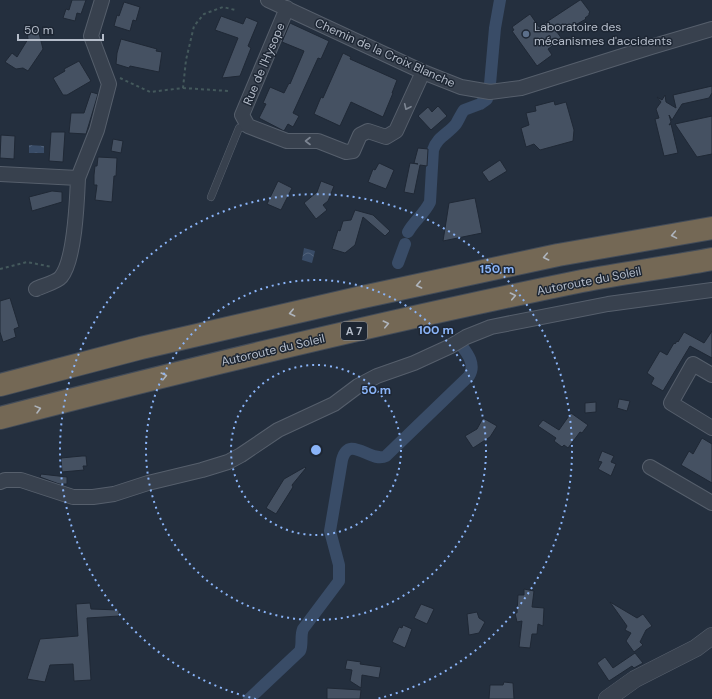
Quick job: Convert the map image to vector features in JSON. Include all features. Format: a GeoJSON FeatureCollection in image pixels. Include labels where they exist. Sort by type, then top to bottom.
{"type":"FeatureCollection","features":[{"type":"Feature","properties":{"kind":"highway"},"geometry":{"type":"LineString","coordinates":[[0,385],[141,348],[358,298],[558,255],[712,228]]}},
{"type":"Feature","properties":{"kind":"highway","name":"Autoroute du Soleil"},"geometry":{"type":"LineString","coordinates":[[0,418],[169,375],[391,322],[583,281],[712,260]]}},
{"type":"Feature","properties":{"kind":"street"},"geometry":{"type":"LineString","coordinates":[[36,289],[60,278],[68,264],[75,225],[78,178],[97,130],[109,84],[91,36],[102,0]]}},
{"type":"Feature","properties":{"kind":"street","name":"Chemin de la Croix Blanche"},"geometry":{"type":"LineString","coordinates":[[268,0],[423,72],[461,87],[490,92],[521,88],[712,29]]}},
{"type":"Feature","properties":{"kind":"street","name":"Rue de l'Hysope"},"geometry":{"type":"LineString","coordinates":[[248,126],[242,115],[287,8]]}},
{"type":"Feature","properties":{"kind":"street"},"geometry":{"type":"LineString","coordinates":[[248,126],[287,141],[318,141],[346,152],[353,151],[360,135],[368,131],[386,137],[396,131],[423,72]]}},
{"type":"Feature","properties":{"kind":"street"},"geometry":{"type":"LineString","coordinates":[[0,174],[78,178]]}},
{"type":"Feature","properties":{"kind":"street"},"geometry":{"type":"LineString","coordinates":[[0,482],[5,480],[21,480],[74,497],[93,497],[114,494],[148,483],[228,462],[278,430],[334,404],[358,386],[377,376],[414,363],[451,346],[466,337],[491,327],[608,304],[712,290]]}},
{"type":"Feature","properties":{"kind":"street"},"geometry":{"type":"LineString","coordinates":[[712,375],[693,364],[671,403],[712,428]]}},
{"type":"Feature","properties":{"kind":"street"},"geometry":{"type":"LineString","coordinates":[[650,467],[712,503]]}},
{"type":"Feature","properties":{"kind":"street"},"geometry":{"type":"LineString","coordinates":[[607,699],[635,679],[696,648],[712,636]]}},
{"type":"Feature","properties":{"kind":"lane"},"geometry":{"type":"LineString","coordinates":[[211,197],[239,128],[248,126]]}},
{"type":"Feature","properties":{"kind":"path"},"geometry":{"type":"LineString","coordinates":[[183,88],[186,60],[194,26],[204,14],[223,7],[235,10]]}},
{"type":"Feature","properties":{"kind":"path"},"geometry":{"type":"LineString","coordinates":[[104,72],[150,92],[183,88],[228,91]]}},
{"type":"Feature","properties":{"kind":"path"},"geometry":{"type":"LineString","coordinates":[[0,269],[27,262],[65,269]]}},
{"type":"Feature","properties":{"kind":"water"},"geometry":{"type":"Polygon","coordinates":[[[29,145],[44,146],[44,153],[29,153],[29,145]]]}},
{"type":"Feature","properties":{"kind":"water"},"geometry":{"type":"Polygon","coordinates":[[[304,248],[315,251],[312,263],[302,260],[304,248]]]}},
{"type":"Feature","properties":{"kind":"building"},"geometry":{"type":"Polygon","coordinates":[[[72,0],[86,0],[81,14],[77,13],[75,21],[63,18],[66,9],[69,10],[72,0]]]}},
{"type":"Feature","properties":{"kind":"building","name":"Laboratoire des mécanismes d'accidents"},"geometry":{"type":"Polygon","coordinates":[[[580,0],[590,12],[589,15],[585,18],[586,19],[570,28],[554,28],[562,39],[548,49],[552,55],[537,66],[512,31],[514,30],[512,27],[530,14],[539,27],[580,0]]]}},
{"type":"Feature","properties":{"kind":"building"},"geometry":{"type":"Polygon","coordinates":[[[124,2],[140,7],[136,21],[133,20],[130,31],[114,26],[117,15],[119,16],[124,2]]]}},
{"type":"Feature","properties":{"kind":"building"},"geometry":{"type":"Polygon","coordinates":[[[221,16],[243,24],[246,17],[258,22],[248,46],[251,48],[240,76],[222,78],[238,38],[215,30],[221,16]]]}},
{"type":"Feature","properties":{"kind":"building"},"geometry":{"type":"Polygon","coordinates":[[[290,23],[329,41],[321,59],[318,58],[293,113],[299,116],[293,127],[288,124],[284,131],[259,118],[266,104],[263,103],[270,87],[284,93],[289,83],[290,84],[304,51],[282,42],[290,23]]]}},
{"type":"Feature","properties":{"kind":"building"},"geometry":{"type":"Polygon","coordinates":[[[38,29],[43,49],[28,71],[23,68],[16,69],[5,62],[12,53],[17,57],[28,39],[27,32],[38,29]]]}},
{"type":"Feature","properties":{"kind":"building"},"geometry":{"type":"Polygon","coordinates":[[[121,39],[157,49],[156,51],[162,52],[159,72],[130,66],[129,68],[116,64],[121,39]]]}},
{"type":"Feature","properties":{"kind":"building"},"geometry":{"type":"Polygon","coordinates":[[[343,53],[351,57],[350,59],[397,80],[383,117],[351,102],[340,126],[314,114],[321,97],[323,98],[343,53]]]}},
{"type":"Feature","properties":{"kind":"building"},"geometry":{"type":"Polygon","coordinates":[[[79,61],[91,81],[67,95],[63,95],[53,78],[65,71],[64,69],[79,61]]]}},
{"type":"Feature","properties":{"kind":"building"},"geometry":{"type":"Polygon","coordinates":[[[712,86],[712,93],[709,98],[682,104],[672,120],[669,115],[671,122],[669,125],[671,124],[678,153],[664,156],[655,119],[659,118],[656,109],[661,102],[657,97],[662,100],[665,95],[666,102],[676,108],[673,95],[712,86]]]}},
{"type":"Feature","properties":{"kind":"building"},"geometry":{"type":"Polygon","coordinates":[[[91,92],[98,94],[86,134],[69,133],[71,113],[84,113],[91,92]]]}},
{"type":"Feature","properties":{"kind":"building"},"geometry":{"type":"Polygon","coordinates":[[[554,101],[555,105],[566,102],[574,130],[573,141],[540,150],[534,144],[526,147],[521,128],[529,125],[526,113],[536,111],[535,106],[554,101]]]}},
{"type":"Feature","properties":{"kind":"building"},"geometry":{"type":"Polygon","coordinates":[[[438,106],[447,116],[431,130],[418,116],[428,107],[432,112],[438,106]]]}},
{"type":"Feature","properties":{"kind":"building"},"geometry":{"type":"Polygon","coordinates":[[[712,116],[712,154],[697,157],[675,124],[712,116]]]}},
{"type":"Feature","properties":{"kind":"building"},"geometry":{"type":"Polygon","coordinates":[[[51,132],[65,132],[63,162],[49,161],[51,132]]]}},
{"type":"Feature","properties":{"kind":"building"},"geometry":{"type":"Polygon","coordinates":[[[1,135],[15,136],[14,159],[0,158],[1,135]]]}},
{"type":"Feature","properties":{"kind":"building"},"geometry":{"type":"Polygon","coordinates":[[[113,139],[123,141],[121,153],[111,151],[113,139]]]}},
{"type":"Feature","properties":{"kind":"building"},"geometry":{"type":"Polygon","coordinates":[[[418,148],[428,149],[427,166],[420,165],[414,194],[404,192],[410,163],[418,164],[414,163],[418,148]]]}},
{"type":"Feature","properties":{"kind":"building"},"geometry":{"type":"Polygon","coordinates":[[[98,157],[117,158],[112,202],[95,200],[97,185],[94,185],[94,175],[98,157]]]}},
{"type":"Feature","properties":{"kind":"building"},"geometry":{"type":"Polygon","coordinates":[[[500,160],[507,171],[489,182],[482,172],[500,160]]]}},
{"type":"Feature","properties":{"kind":"building"},"geometry":{"type":"Polygon","coordinates":[[[379,163],[394,170],[386,189],[368,182],[373,169],[375,170],[379,163]]]}},
{"type":"Feature","properties":{"kind":"building"},"geometry":{"type":"Polygon","coordinates":[[[278,181],[292,188],[281,210],[267,204],[278,181]]]}},
{"type":"Feature","properties":{"kind":"building"},"geometry":{"type":"Polygon","coordinates":[[[321,181],[334,186],[328,201],[323,205],[327,210],[316,219],[304,203],[317,192],[321,181]]]}},
{"type":"Feature","properties":{"kind":"building"},"geometry":{"type":"Polygon","coordinates":[[[52,191],[62,192],[62,202],[32,211],[29,197],[52,191]]]}},
{"type":"Feature","properties":{"kind":"building"},"geometry":{"type":"Polygon","coordinates":[[[475,198],[482,233],[443,241],[449,203],[475,198]]]}},
{"type":"Feature","properties":{"kind":"building"},"geometry":{"type":"Polygon","coordinates":[[[355,210],[373,215],[390,231],[385,236],[363,217],[355,245],[345,253],[332,249],[338,230],[340,231],[343,221],[351,220],[355,210]]]}},
{"type":"Feature","properties":{"kind":"building"},"geometry":{"type":"Polygon","coordinates":[[[10,298],[19,327],[14,329],[16,337],[3,342],[0,332],[0,301],[10,298]]]}},
{"type":"Feature","properties":{"kind":"building"},"geometry":{"type":"Polygon","coordinates":[[[712,331],[712,358],[690,346],[663,391],[651,384],[654,378],[647,373],[660,351],[667,355],[674,343],[675,344],[677,341],[678,342],[684,332],[704,343],[712,331]]]}},
{"type":"Feature","properties":{"kind":"building"},"geometry":{"type":"Polygon","coordinates":[[[619,399],[630,401],[627,411],[617,408],[619,399]]]}},
{"type":"Feature","properties":{"kind":"building"},"geometry":{"type":"Polygon","coordinates":[[[596,402],[596,412],[585,413],[585,403],[596,402]]]}},
{"type":"Feature","properties":{"kind":"building"},"geometry":{"type":"Polygon","coordinates":[[[571,413],[588,425],[582,433],[580,432],[568,448],[564,445],[562,447],[554,441],[556,438],[538,426],[543,420],[559,430],[571,413]]]}},
{"type":"Feature","properties":{"kind":"building"},"geometry":{"type":"Polygon","coordinates":[[[483,418],[497,426],[490,437],[473,448],[465,436],[477,429],[483,418]]]}},
{"type":"Feature","properties":{"kind":"building"},"geometry":{"type":"Polygon","coordinates":[[[702,438],[712,444],[712,483],[681,465],[689,451],[693,454],[702,438]]]}},
{"type":"Feature","properties":{"kind":"building"},"geometry":{"type":"Polygon","coordinates":[[[602,451],[614,456],[611,462],[616,464],[611,476],[598,469],[602,462],[598,461],[602,451]]]}},
{"type":"Feature","properties":{"kind":"building"},"geometry":{"type":"Polygon","coordinates":[[[86,456],[87,466],[83,466],[84,470],[62,472],[61,458],[86,456]]]}},
{"type":"Feature","properties":{"kind":"building"},"geometry":{"type":"Polygon","coordinates":[[[305,467],[306,468],[292,485],[293,487],[276,514],[266,508],[284,479],[305,467]]]}},
{"type":"Feature","properties":{"kind":"building"},"geometry":{"type":"Polygon","coordinates":[[[41,474],[67,477],[67,484],[59,484],[40,477],[41,474]]]}},
{"type":"Feature","properties":{"kind":"building"},"geometry":{"type":"Polygon","coordinates":[[[524,589],[534,591],[532,607],[544,608],[543,626],[538,624],[537,634],[532,634],[530,648],[519,647],[522,621],[517,622],[515,613],[517,613],[518,595],[524,595],[524,589]]]}},
{"type":"Feature","properties":{"kind":"building"},"geometry":{"type":"Polygon","coordinates":[[[610,602],[637,618],[643,614],[652,626],[646,630],[640,642],[643,645],[634,652],[626,641],[631,633],[625,630],[627,626],[610,602]]]}},
{"type":"Feature","properties":{"kind":"building"},"geometry":{"type":"Polygon","coordinates":[[[90,603],[91,609],[119,610],[119,616],[87,618],[91,680],[74,681],[73,664],[50,665],[45,682],[27,679],[40,639],[78,636],[76,604],[90,603]]]}},
{"type":"Feature","properties":{"kind":"building"},"geometry":{"type":"Polygon","coordinates":[[[421,604],[434,609],[427,624],[414,618],[421,604]]]}},
{"type":"Feature","properties":{"kind":"building"},"geometry":{"type":"Polygon","coordinates":[[[477,612],[479,618],[485,622],[479,633],[469,635],[467,614],[477,612]]]}},
{"type":"Feature","properties":{"kind":"building"},"geometry":{"type":"Polygon","coordinates":[[[403,625],[412,629],[405,648],[392,642],[399,627],[402,628],[403,625]]]}},
{"type":"Feature","properties":{"kind":"building"},"geometry":{"type":"Polygon","coordinates":[[[635,653],[643,663],[634,668],[632,666],[609,681],[597,663],[605,657],[613,668],[635,653]]]}},
{"type":"Feature","properties":{"kind":"building"},"geometry":{"type":"Polygon","coordinates":[[[347,660],[361,662],[360,664],[381,667],[379,678],[362,675],[361,688],[350,681],[352,670],[345,669],[347,660]]]}},
{"type":"Feature","properties":{"kind":"building"},"geometry":{"type":"Polygon","coordinates":[[[504,682],[513,683],[514,699],[489,699],[490,685],[503,685],[504,682]]]}},
{"type":"Feature","properties":{"kind":"building"},"geometry":{"type":"Polygon","coordinates":[[[327,688],[361,690],[360,699],[327,699],[327,688]]]}},
{"type":"Feature","properties":{"kind":"waterway"},"geometry":{"type":"LineString","coordinates":[[490,84],[495,28],[500,0]]}},
{"type":"Feature","properties":{"kind":"waterway"},"geometry":{"type":"LineString","coordinates":[[408,232],[430,202],[433,150],[437,142],[456,124],[464,110],[480,104],[487,99]]}},
{"type":"Feature","properties":{"kind":"waterway"},"geometry":{"type":"LineString","coordinates":[[398,263],[405,244]]}},
{"type":"Feature","properties":{"kind":"waterway"},"geometry":{"type":"LineString","coordinates":[[249,699],[300,651],[303,629],[339,581],[339,565],[330,531],[342,460],[345,452],[350,449],[355,449],[374,456],[386,456],[469,376],[472,368],[470,360],[461,345]]}},
{"type":"Feature","properties":{"kind":"place","name":"Laboratoire des mécanismes d'accidents"},"geometry":{"type":"Point","coordinates":[526,34]}}]}
